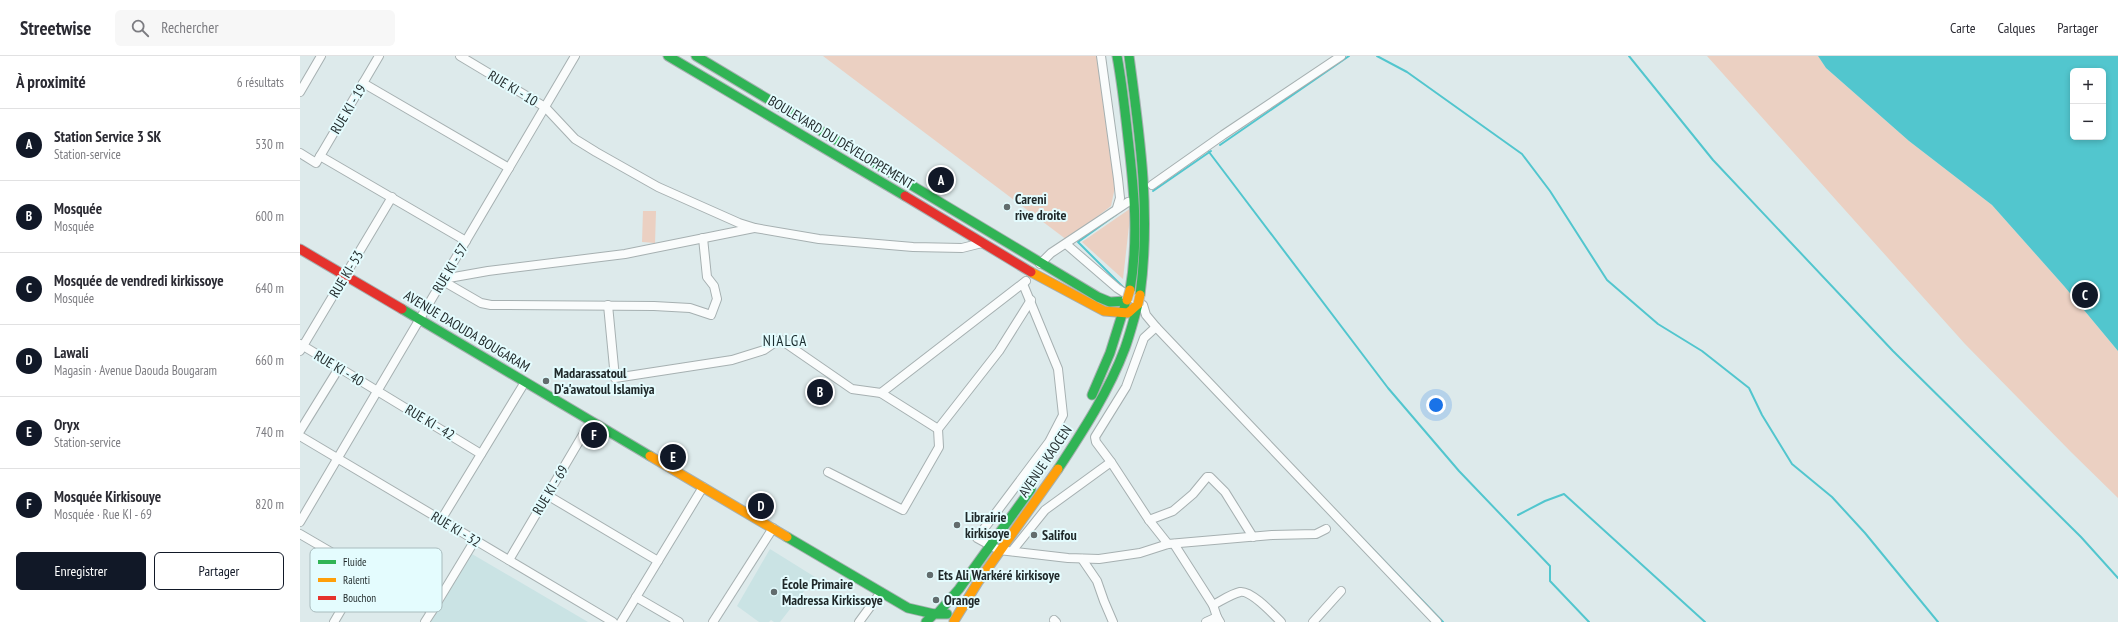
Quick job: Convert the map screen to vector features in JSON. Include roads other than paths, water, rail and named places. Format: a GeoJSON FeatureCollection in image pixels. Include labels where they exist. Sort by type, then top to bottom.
{"type":"FeatureCollection","features":[{"type":"Feature","properties":{"kind":"main road","name":"BOULEVARD DU DÉVELOPPEMENT"},"geometry":{"type":"LineString","coordinates":[[668,56],[799,132],[1034,274],[1104,311],[1122,314]]}},
{"type":"Feature","properties":{"kind":"main road","name":"BOULEVARD DU DÉVELOPPEMENT"},"geometry":{"type":"LineString","coordinates":[[696,56],[950,209],[1108,301],[1127,300]]}},
{"type":"Feature","properties":{"kind":"main road"},"geometry":{"type":"LineString","coordinates":[[1086,405],[1096,387],[1127,300],[1130,290],[1136,239],[1136,193],[1117,56]]}},
{"type":"Feature","properties":{"kind":"main road","name":"AVENUE KAOCEN"},"geometry":{"type":"LineString","coordinates":[[955,622],[968,596],[1076,442],[1122,356],[1139,301],[1146,245],[1146,192],[1129,56]]}},
{"type":"Feature","properties":{"kind":"main road"},"geometry":{"type":"LineString","coordinates":[[910,199],[917,188]]}},
{"type":"Feature","properties":{"kind":"main road"},"geometry":{"type":"LineString","coordinates":[[944,220],[950,209]]}},
{"type":"Feature","properties":{"kind":"main road","name":"AVENUE DAOUDA BOUGARAM"},"geometry":{"type":"LineString","coordinates":[[300,249],[908,608],[921,622]]}},
{"type":"Feature","properties":{"kind":"main road"},"geometry":{"type":"LineString","coordinates":[[1122,314],[1132,312],[1139,301]]}},
{"type":"Feature","properties":{"kind":"main road"},"geometry":{"type":"LineString","coordinates":[[1104,311],[1112,321],[1114,337]]}},
{"type":"Feature","properties":{"kind":"main road","name":"AVENUE KAOCEN"},"geometry":{"type":"LineString","coordinates":[[926,622],[958,589],[1041,476],[1079,417]]}},
{"type":"Feature","properties":{"kind":"main road","name":"AVENUE DAOUDA BOUGARAM"},"geometry":{"type":"LineString","coordinates":[[908,608],[948,614],[955,622]]}},
{"type":"Feature","properties":{"kind":"street"},"geometry":{"type":"LineString","coordinates":[[300,92],[322,56]]}},
{"type":"Feature","properties":{"kind":"street","name":"RUE KI - 19"},"geometry":{"type":"LineString","coordinates":[[318,159],[379,56]]}},
{"type":"Feature","properties":{"kind":"street","name":"RUE KI - 10"},"geometry":{"type":"LineString","coordinates":[[460,56],[545,107],[575,139],[635,175],[684,200],[755,228]]}},
{"type":"Feature","properties":{"kind":"street","name":"RUE KI - 57"},"geometry":{"type":"LineString","coordinates":[[300,522],[302,513],[338,458],[575,56]]}},
{"type":"Feature","properties":{"kind":"street"},"geometry":{"type":"LineString","coordinates":[[1100,56],[1118,179],[1120,198],[1117,208]]}},
{"type":"Feature","properties":{"kind":"street"},"geometry":{"type":"LineString","coordinates":[[1152,185],[1223,135],[1341,56]]}},
{"type":"Feature","properties":{"kind":"street"},"geometry":{"type":"LineString","coordinates":[[363,83],[509,168]]}},
{"type":"Feature","properties":{"kind":"street"},"geometry":{"type":"LineString","coordinates":[[300,154],[318,159],[392,197],[466,241]]}},
{"type":"Feature","properties":{"kind":"street","name":"RUE KI- 53"},"geometry":{"type":"LineString","coordinates":[[301,347],[392,197]]}},
{"type":"Feature","properties":{"kind":"street"},"geometry":{"type":"LineString","coordinates":[[881,392],[1023,284],[1034,274],[1041,262],[1051,253],[1128,202]]}},
{"type":"Feature","properties":{"kind":"street"},"geometry":{"type":"LineString","coordinates":[[443,280],[488,271],[625,254],[755,228],[819,239],[939,249],[962,248],[982,242]]}},
{"type":"Feature","properties":{"kind":"street"},"geometry":{"type":"LineString","coordinates":[[443,280],[481,303],[490,305],[690,308],[712,314],[717,299],[714,286],[707,277],[703,238]]}},
{"type":"Feature","properties":{"kind":"street"},"geometry":{"type":"LineString","coordinates":[[1066,244],[1117,288],[1143,306],[1146,315],[1156,327],[1437,622]]}},
{"type":"Feature","properties":{"kind":"street"},"geometry":{"type":"LineString","coordinates":[[1023,284],[1031,300],[1039,326],[1058,368],[1063,415],[1049,442],[977,538],[999,550],[1082,559],[1099,559],[1140,553],[1171,544],[1253,537],[1316,534],[1326,529]]}},
{"type":"Feature","properties":{"kind":"street"},"geometry":{"type":"LineString","coordinates":[[828,472],[903,510],[939,447],[938,429],[999,351],[1031,300]]}},
{"type":"Feature","properties":{"kind":"street"},"geometry":{"type":"LineString","coordinates":[[608,306],[615,378],[732,360],[764,350],[781,340],[852,389],[881,392],[938,429]]}},
{"type":"Feature","properties":{"kind":"street"},"geometry":{"type":"LineString","coordinates":[[1156,327],[1144,338],[1126,387],[1096,437],[1096,442],[1149,520],[1171,544],[1213,605],[1219,620],[1206,622]]}},
{"type":"Feature","properties":{"kind":"street","name":"RUE KI - 40"},"geometry":{"type":"LineString","coordinates":[[301,347],[378,391]]}},
{"type":"Feature","properties":{"kind":"street"},"geometry":{"type":"LineString","coordinates":[[300,431],[339,368]]}},
{"type":"Feature","properties":{"kind":"street"},"geometry":{"type":"LineString","coordinates":[[442,520],[525,382]]}},
{"type":"Feature","properties":{"kind":"street","name":"RUE KI - 42"},"geometry":{"type":"LineString","coordinates":[[378,391],[482,454]]}},
{"type":"Feature","properties":{"kind":"street","name":"RUE KI - 69"},"geometry":{"type":"LineString","coordinates":[[509,560],[591,421]]}},
{"type":"Feature","properties":{"kind":"street","name":"RUE KI - 32"},"geometry":{"type":"LineString","coordinates":[[300,436],[613,622]]}},
{"type":"Feature","properties":{"kind":"street"},"geometry":{"type":"LineString","coordinates":[[1012,552],[1045,510],[1111,462]]}},
{"type":"Feature","properties":{"kind":"street"},"geometry":{"type":"LineString","coordinates":[[1149,520],[1173,511],[1193,494],[1207,477],[1210,477],[1225,492],[1253,537]]}},
{"type":"Feature","properties":{"kind":"street"},"geometry":{"type":"LineString","coordinates":[[621,622],[703,487]]}},
{"type":"Feature","properties":{"kind":"street"},"geometry":{"type":"LineString","coordinates":[[547,495],[658,561]]}},
{"type":"Feature","properties":{"kind":"street"},"geometry":{"type":"LineString","coordinates":[[713,622],[773,528]]}},
{"type":"Feature","properties":{"kind":"street"},"geometry":{"type":"LineString","coordinates":[[300,534],[324,548]]}},
{"type":"Feature","properties":{"kind":"street"},"geometry":{"type":"LineString","coordinates":[[442,594],[475,540]]}},
{"type":"Feature","properties":{"kind":"street"},"geometry":{"type":"LineString","coordinates":[[1082,559],[1098,581],[1104,602],[1113,622]]}},
{"type":"Feature","properties":{"kind":"street"},"geometry":{"type":"LineString","coordinates":[[1313,622],[1341,591]]}},
{"type":"Feature","properties":{"kind":"street"},"geometry":{"type":"LineString","coordinates":[[859,622],[881,592]]}},
{"type":"Feature","properties":{"kind":"street"},"geometry":{"type":"LineString","coordinates":[[1213,605],[1239,592],[1246,593],[1267,608],[1281,622]]}},
{"type":"Feature","properties":{"kind":"street"},"geometry":{"type":"LineString","coordinates":[[636,597],[679,622]]}},
{"type":"Feature","properties":{"kind":"street"},"geometry":{"type":"LineString","coordinates":[[334,622],[340,612]]}},
{"type":"Feature","properties":{"kind":"street"},"geometry":{"type":"LineString","coordinates":[[425,622],[431,612]]}},
{"type":"Feature","properties":{"kind":"water"},"geometry":{"type":"Polygon","coordinates":[[[1818,56],[2118,56],[2118,351],[2064,286],[1992,205],[1909,141],[1826,68],[1818,56]]]}},
{"type":"Feature","properties":{"kind":"waterway"},"geometry":{"type":"LineString","coordinates":[[1220,145],[1349,56]]}},
{"type":"Feature","properties":{"kind":"waterway"},"geometry":{"type":"LineString","coordinates":[[1377,56],[1407,72],[1522,154],[1550,191],[1607,280],[1658,324],[1702,351],[1749,388],[1762,415],[1792,464],[1832,497],[1865,533],[1938,622]]}},
{"type":"Feature","properties":{"kind":"waterway"},"geometry":{"type":"LineString","coordinates":[[1629,56],[1713,160],[1893,351],[2081,537],[2118,578]]}},
{"type":"Feature","properties":{"kind":"waterway"},"geometry":{"type":"LineString","coordinates":[[1153,191],[1211,151]]}},
{"type":"Feature","properties":{"kind":"waterway"},"geometry":{"type":"LineString","coordinates":[[1209,152],[1388,388],[1459,471],[1550,566],[1550,581],[1589,622]]}},
{"type":"Feature","properties":{"kind":"waterway"},"geometry":{"type":"LineString","coordinates":[[1117,214],[1078,242],[1125,289]]}},
{"type":"Feature","properties":{"kind":"waterway"},"geometry":{"type":"LineString","coordinates":[[1518,515],[1545,501],[1564,494],[1705,622]]}},
{"type":"Feature","properties":{"kind":"waterway"},"geometry":{"type":"LineString","coordinates":[[1360,536],[1443,622]]}},
{"type":"Feature","properties":{"kind":"place","name":"Station Service 3 SK"},"geometry":{"type":"Point","coordinates":[941,180]}},
{"type":"Feature","properties":{"kind":"place","name":"Careni rive droite"},"geometry":{"type":"Point","coordinates":[1007,207]}},
{"type":"Feature","properties":{"kind":"place","name":"Mosquée de vendredi kirkissoye"},"geometry":{"type":"Point","coordinates":[2085,295]}},
{"type":"Feature","properties":{"kind":"place","name":"Madarassatoul D'a'awatoul Islamiya"},"geometry":{"type":"Point","coordinates":[546,381]}},
{"type":"Feature","properties":{"kind":"place","name":"Mosquée"},"geometry":{"type":"Point","coordinates":[820,392]}},
{"type":"Feature","properties":{"kind":"place","name":"Mosquée Kirkisouye"},"geometry":{"type":"Point","coordinates":[594,435]}},
{"type":"Feature","properties":{"kind":"place","name":"Oryx"},"geometry":{"type":"Point","coordinates":[673,457]}},
{"type":"Feature","properties":{"kind":"place","name":"Lawali"},"geometry":{"type":"Point","coordinates":[761,506]}},
{"type":"Feature","properties":{"kind":"place","name":"Librairie kirkisoye"},"geometry":{"type":"Point","coordinates":[957,525]}},
{"type":"Feature","properties":{"kind":"place","name":"Salifou"},"geometry":{"type":"Point","coordinates":[1034,535]}},
{"type":"Feature","properties":{"kind":"place","name":"Ets Ali Warkéré kirkisoye"},"geometry":{"type":"Point","coordinates":[930,575]}},
{"type":"Feature","properties":{"kind":"place","name":"École Primaire Madressa Kirkissoye"},"geometry":{"type":"Point","coordinates":[774,592]}},
{"type":"Feature","properties":{"kind":"place","name":"Orange"},"geometry":{"type":"Point","coordinates":[936,600]}},
{"type":"Feature","properties":{"kind":"district","name":"NIALGA"},"geometry":{"type":"Point","coordinates":[785,341]}}]}
